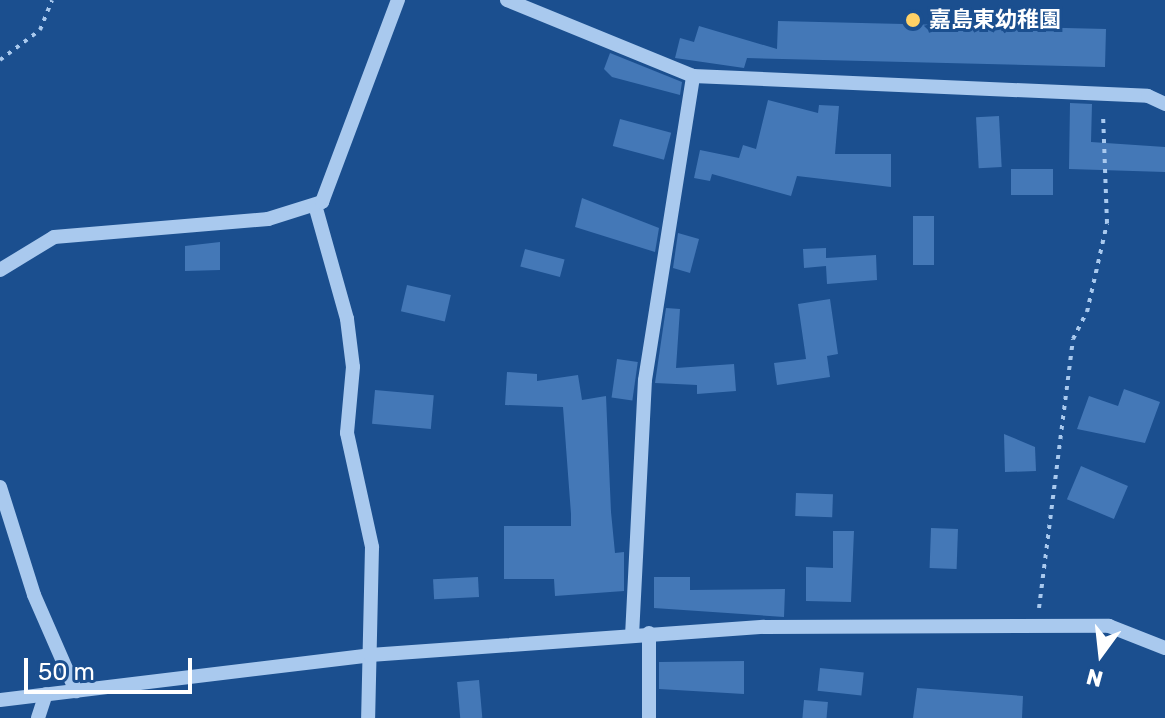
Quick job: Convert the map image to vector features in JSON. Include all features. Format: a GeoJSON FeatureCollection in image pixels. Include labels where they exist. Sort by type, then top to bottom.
{"type":"FeatureCollection","features":[{"type":"Feature","properties":{"kind":"street"},"geometry":{"type":"LineString","coordinates":[[368,718],[372,547],[347,433],[347,319],[315,205],[361,114],[398,0]]}},
{"type":"Feature","properties":{"kind":"street"},"geometry":{"type":"LineString","coordinates":[[507,0],[693,76],[1100,95],[1165,104]]}},
{"type":"Feature","properties":{"kind":"street"},"geometry":{"type":"LineString","coordinates":[[632,636],[645,380],[693,76]]}},
{"type":"Feature","properties":{"kind":"street"},"geometry":{"type":"LineString","coordinates":[[0,270],[54,237],[268,219],[315,205]]}},
{"type":"Feature","properties":{"kind":"street"},"geometry":{"type":"LineString","coordinates":[[0,487],[34,595],[76,691]]}},
{"type":"Feature","properties":{"kind":"street"},"geometry":{"type":"LineString","coordinates":[[0,700],[370,655],[649,633],[1109,626],[1165,648]]}},
{"type":"Feature","properties":{"kind":"street"},"geometry":{"type":"LineString","coordinates":[[649,633],[649,718]]}},
{"type":"Feature","properties":{"kind":"street"},"geometry":{"type":"LineString","coordinates":[[38,718],[46,694]]}},
{"type":"Feature","properties":{"kind":"path"},"geometry":{"type":"LineString","coordinates":[[0,60],[40,30],[52,0]]}},
{"type":"Feature","properties":{"kind":"path"},"geometry":{"type":"LineString","coordinates":[[1035,626],[1073,339],[1087,312],[1107,223],[1109,159],[1100,95]]}},
{"type":"Feature","properties":{"kind":"building"},"geometry":{"type":"Polygon","coordinates":[[[778,21],[1106,29],[1105,67],[747,58],[744,68],[675,58],[680,38],[694,42],[699,26],[777,49],[778,21]]]}},
{"type":"Feature","properties":{"kind":"building"},"geometry":{"type":"Polygon","coordinates":[[[610,53],[682,82],[680,95],[612,77],[604,69],[610,53]]]}},
{"type":"Feature","properties":{"kind":"building"},"geometry":{"type":"Polygon","coordinates":[[[768,100],[818,113],[819,105],[839,106],[835,154],[891,154],[891,187],[797,176],[791,196],[712,174],[710,181],[694,178],[700,150],[739,158],[743,145],[756,149],[768,100]]]}},
{"type":"Feature","properties":{"kind":"building"},"geometry":{"type":"Polygon","coordinates":[[[1070,103],[1092,104],[1091,142],[1165,147],[1165,172],[1069,169],[1070,103]]]}},
{"type":"Feature","properties":{"kind":"building"},"geometry":{"type":"Polygon","coordinates":[[[999,116],[1002,167],[979,168],[976,117],[999,116]]]}},
{"type":"Feature","properties":{"kind":"building"},"geometry":{"type":"Polygon","coordinates":[[[620,119],[671,133],[664,160],[613,146],[620,119]]]}},
{"type":"Feature","properties":{"kind":"building"},"geometry":{"type":"Polygon","coordinates":[[[1011,169],[1053,169],[1053,195],[1011,195],[1011,169]]]}},
{"type":"Feature","properties":{"kind":"building"},"geometry":{"type":"Polygon","coordinates":[[[582,198],[659,228],[655,252],[575,227],[582,198]]]}},
{"type":"Feature","properties":{"kind":"building"},"geometry":{"type":"Polygon","coordinates":[[[913,216],[934,216],[934,265],[913,265],[913,216]]]}},
{"type":"Feature","properties":{"kind":"building"},"geometry":{"type":"Polygon","coordinates":[[[678,233],[699,239],[690,273],[673,268],[678,233]]]}},
{"type":"Feature","properties":{"kind":"building"},"geometry":{"type":"Polygon","coordinates":[[[220,242],[220,270],[185,271],[185,246],[220,242]]]}},
{"type":"Feature","properties":{"kind":"building"},"geometry":{"type":"Polygon","coordinates":[[[826,248],[826,258],[876,255],[877,280],[827,284],[826,266],[804,268],[803,249],[826,248]]]}},
{"type":"Feature","properties":{"kind":"building"},"geometry":{"type":"Polygon","coordinates":[[[525,249],[565,260],[560,277],[520,266],[525,249]]]}},
{"type":"Feature","properties":{"kind":"building"},"geometry":{"type":"Polygon","coordinates":[[[407,285],[451,295],[445,321],[401,311],[407,285]]]}},
{"type":"Feature","properties":{"kind":"building"},"geometry":{"type":"Polygon","coordinates":[[[830,299],[838,354],[827,356],[830,377],[777,385],[774,363],[806,359],[798,304],[830,299]]]}},
{"type":"Feature","properties":{"kind":"building"},"geometry":{"type":"Polygon","coordinates":[[[666,308],[680,309],[676,368],[734,364],[736,391],[697,394],[697,385],[655,383],[666,308]]]}},
{"type":"Feature","properties":{"kind":"building"},"geometry":{"type":"Polygon","coordinates":[[[617,359],[638,362],[632,401],[612,398],[617,359]]]}},
{"type":"Feature","properties":{"kind":"building"},"geometry":{"type":"Polygon","coordinates":[[[507,372],[537,374],[537,381],[578,375],[582,400],[606,396],[611,512],[615,553],[624,552],[624,591],[555,596],[554,579],[504,579],[504,526],[571,526],[563,407],[505,405],[507,372]]]}},
{"type":"Feature","properties":{"kind":"building"},"geometry":{"type":"Polygon","coordinates":[[[1124,389],[1160,402],[1145,443],[1077,429],[1089,396],[1118,406],[1124,389]]]}},
{"type":"Feature","properties":{"kind":"building"},"geometry":{"type":"Polygon","coordinates":[[[375,390],[434,395],[431,429],[372,424],[375,390]]]}},
{"type":"Feature","properties":{"kind":"building"},"geometry":{"type":"Polygon","coordinates":[[[1004,434],[1035,447],[1036,471],[1005,472],[1004,434]]]}},
{"type":"Feature","properties":{"kind":"building"},"geometry":{"type":"Polygon","coordinates":[[[1081,466],[1128,486],[1114,519],[1067,499],[1081,466]]]}},
{"type":"Feature","properties":{"kind":"building"},"geometry":{"type":"Polygon","coordinates":[[[796,493],[833,494],[832,517],[795,516],[796,493]]]}},
{"type":"Feature","properties":{"kind":"building"},"geometry":{"type":"Polygon","coordinates":[[[931,528],[958,529],[957,569],[930,568],[931,528]]]}},
{"type":"Feature","properties":{"kind":"building"},"geometry":{"type":"Polygon","coordinates":[[[833,531],[854,531],[851,602],[806,601],[806,567],[833,568],[833,531]]]}},
{"type":"Feature","properties":{"kind":"building"},"geometry":{"type":"Polygon","coordinates":[[[478,577],[479,597],[434,599],[433,579],[478,577]]]}},
{"type":"Feature","properties":{"kind":"building"},"geometry":{"type":"Polygon","coordinates":[[[654,577],[690,577],[690,590],[785,589],[784,617],[654,608],[654,577]]]}},
{"type":"Feature","properties":{"kind":"building"},"geometry":{"type":"Polygon","coordinates":[[[744,661],[744,694],[659,689],[659,662],[744,661]]]}},
{"type":"Feature","properties":{"kind":"building"},"geometry":{"type":"Polygon","coordinates":[[[820,668],[864,673],[861,695],[818,691],[820,668]]]}},
{"type":"Feature","properties":{"kind":"building"},"geometry":{"type":"Polygon","coordinates":[[[479,680],[482,718],[460,718],[457,682],[479,680]]]}},
{"type":"Feature","properties":{"kind":"building"},"geometry":{"type":"Polygon","coordinates":[[[917,688],[1023,696],[1022,718],[913,718],[917,688]]]}},
{"type":"Feature","properties":{"kind":"building"},"geometry":{"type":"Polygon","coordinates":[[[804,700],[828,702],[827,718],[802,718],[804,700]]]}},
{"type":"Feature","properties":{"kind":"place","name":"嘉島東幼稚園"},"geometry":{"type":"Point","coordinates":[913,20]}}]}
